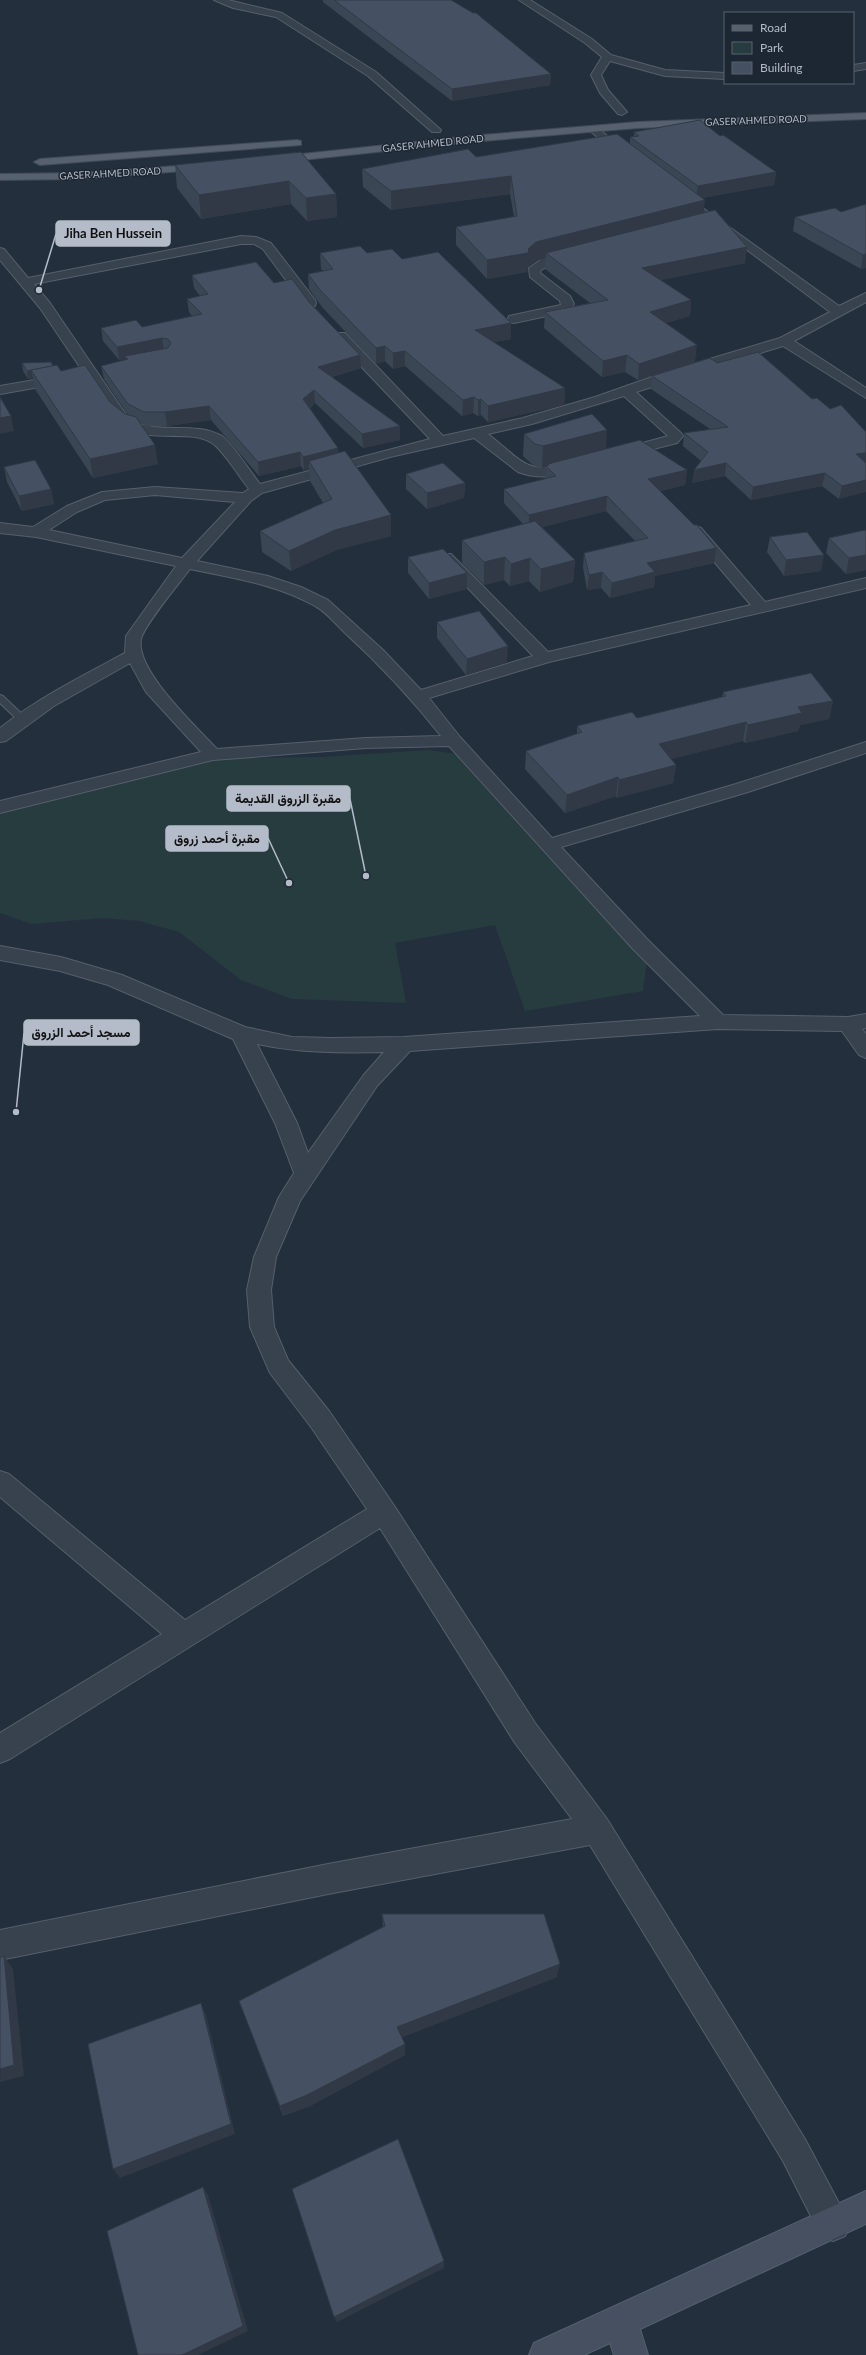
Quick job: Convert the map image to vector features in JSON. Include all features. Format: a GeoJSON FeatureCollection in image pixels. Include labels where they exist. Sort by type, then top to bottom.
{"type":"FeatureCollection","features":[{"type":"Feature","properties":{"kind":"main road"},"geometry":{"type":"LineString","coordinates":[[607,113],[637,110]]}},
{"type":"Feature","properties":{"kind":"main road","name":"GASER AHMED ROAD"},"geometry":{"type":"LineString","coordinates":[[261,161],[470,138],[645,124],[866,116]]}},
{"type":"Feature","properties":{"kind":"main road","name":"GASER AHMED ROAD"},"geometry":{"type":"LineString","coordinates":[[420,132],[440,130]]}},
{"type":"Feature","properties":{"kind":"main road","name":"GASER AHMED ROAD"},"geometry":{"type":"LineString","coordinates":[[30,162],[230,150],[309,142]]}},
{"type":"Feature","properties":{"kind":"main road","name":"GASER AHMED ROAD"},"geometry":{"type":"LineString","coordinates":[[0,177],[81,176],[214,166]]}},
{"type":"Feature","properties":{"kind":"street"},"geometry":{"type":"LineString","coordinates":[[219,0],[236,6],[279,15],[372,74],[440,130]]}},
{"type":"Feature","properties":{"kind":"street"},"geometry":{"type":"LineString","coordinates":[[524,0],[555,22],[596,45],[607,57],[666,74],[686,77],[724,76]]}},
{"type":"Feature","properties":{"kind":"street"},"geometry":{"type":"LineString","coordinates":[[607,57],[596,75],[599,86],[606,96],[622,112]]}},
{"type":"Feature","properties":{"kind":"street"},"geometry":{"type":"LineString","coordinates":[[854,68],[866,66]]}},
{"type":"Feature","properties":{"kind":"street"},"geometry":{"type":"LineString","coordinates":[[594,129],[635,161]]}},
{"type":"Feature","properties":{"kind":"street"},"geometry":{"type":"LineString","coordinates":[[672,188],[837,311]]}},
{"type":"Feature","properties":{"kind":"street"},"geometry":{"type":"LineString","coordinates":[[700,224],[715,220]]}},
{"type":"Feature","properties":{"kind":"street"},"geometry":{"type":"LineString","coordinates":[[26,282],[241,240],[256,241],[267,246],[316,311]]}},
{"type":"Feature","properties":{"kind":"street"},"geometry":{"type":"LineString","coordinates":[[0,252],[26,282],[124,422],[132,429],[143,432],[194,432],[210,435],[218,440],[252,494]]}},
{"type":"Feature","properties":{"kind":"street"},"geometry":{"type":"LineString","coordinates":[[514,319],[565,308],[568,304],[565,299],[534,274],[535,268],[546,262],[584,253]]}},
{"type":"Feature","properties":{"kind":"street"},"geometry":{"type":"LineString","coordinates":[[36,532],[72,509],[102,496],[154,491],[252,494],[439,441],[527,421],[627,391],[671,375],[785,341],[837,311],[866,297]]}},
{"type":"Feature","properties":{"kind":"street"},"geometry":{"type":"LineString","coordinates":[[330,326],[439,441]]}},
{"type":"Feature","properties":{"kind":"street"},"geometry":{"type":"LineString","coordinates":[[785,341],[866,394]]}},
{"type":"Feature","properties":{"kind":"street"},"geometry":{"type":"LineString","coordinates":[[0,390],[64,379],[104,369]]}},
{"type":"Feature","properties":{"kind":"street"},"geometry":{"type":"LineString","coordinates":[[607,458],[672,440],[676,436],[627,391]]}},
{"type":"Feature","properties":{"kind":"street"},"geometry":{"type":"LineString","coordinates":[[477,433],[523,469],[530,472],[542,474],[584,464]]}},
{"type":"Feature","properties":{"kind":"street"},"geometry":{"type":"LineString","coordinates":[[213,755],[152,688],[133,655],[132,645],[134,636],[187,562],[252,494]]}},
{"type":"Feature","properties":{"kind":"street"},"geometry":{"type":"LineString","coordinates":[[685,521],[701,536],[760,606]]}},
{"type":"Feature","properties":{"kind":"street"},"geometry":{"type":"LineString","coordinates":[[0,528],[36,532],[187,562],[262,579],[295,590],[322,603],[377,653],[418,696],[454,741],[548,845],[640,944],[718,1022]]}},
{"type":"Feature","properties":{"kind":"street"},"geometry":{"type":"LineString","coordinates":[[445,556],[544,658]]}},
{"type":"Feature","properties":{"kind":"street"},"geometry":{"type":"LineString","coordinates":[[418,696],[544,658],[760,606],[866,583]]}},
{"type":"Feature","properties":{"kind":"street"},"geometry":{"type":"LineString","coordinates":[[0,737],[22,719],[65,692],[133,655]]}},
{"type":"Feature","properties":{"kind":"street"},"geometry":{"type":"LineString","coordinates":[[0,807],[80,786],[213,755],[366,743],[454,741]]}},
{"type":"Feature","properties":{"kind":"street"},"geometry":{"type":"LineString","coordinates":[[548,845],[742,788],[866,747]]}},
{"type":"Feature","properties":{"kind":"street"},"geometry":{"type":"LineString","coordinates":[[0,953],[61,964],[115,980],[241,1034],[292,1044],[332,1046],[404,1044],[718,1022],[857,1023],[866,1050]]}},
{"type":"Feature","properties":{"kind":"street"},"geometry":{"type":"LineString","coordinates":[[241,1034],[286,1122],[305,1173]]}},
{"type":"Feature","properties":{"kind":"street"},"geometry":{"type":"LineString","coordinates":[[404,1044],[370,1081],[305,1173],[290,1198],[265,1257],[259,1290],[262,1327],[278,1366],[320,1420],[384,1512],[525,1732],[597,1829],[794,2150],[833,2224]]}},
{"type":"Feature","properties":{"kind":"street"},"geometry":{"type":"LineString","coordinates":[[0,1482],[184,1636]]}},
{"type":"Feature","properties":{"kind":"street"},"geometry":{"type":"LineString","coordinates":[[0,1749],[384,1512]]}},
{"type":"Feature","properties":{"kind":"street"},"geometry":{"type":"LineString","coordinates":[[0,1945],[328,1879],[597,1829]]}},
{"type":"Feature","properties":{"kind":"street"},"geometry":{"type":"LineString","coordinates":[[546,2355],[833,2224],[866,2207]]}},
{"type":"Feature","properties":{"kind":"street"},"geometry":{"type":"LineString","coordinates":[[620,2321],[631,2355]]}},
{"type":"Feature","properties":{"kind":"lane"},"geometry":{"type":"LineString","coordinates":[[0,698],[22,719]]}},
{"type":"Feature","properties":{"kind":"green space"},"geometry":{"type":"Polygon","coordinates":[[[428,750],[457,754],[647,961],[643,991],[525,1011],[495,925],[395,943],[406,1003],[292,999],[241,980],[179,932],[139,921],[103,918],[31,924],[0,913],[0,810],[216,758],[321,757],[428,750]]]}},
{"type":"Feature","properties":{"kind":"building"},"geometry":{"type":"Polygon","coordinates":[[[334,0],[451,0],[473,13],[476,13],[551,74],[452,89],[334,0]]]}},
{"type":"Feature","properties":{"kind":"building"},"geometry":{"type":"Polygon","coordinates":[[[700,120],[720,136],[723,135],[776,172],[698,186],[630,137],[639,136],[634,132],[700,120]]]}},
{"type":"Feature","properties":{"kind":"building"},"geometry":{"type":"Polygon","coordinates":[[[617,134],[705,200],[536,242],[529,248],[528,253],[487,260],[456,227],[517,216],[511,176],[391,191],[362,169],[468,149],[476,157],[617,134]]]}},
{"type":"Feature","properties":{"kind":"building"},"geometry":{"type":"Polygon","coordinates":[[[301,152],[336,194],[306,198],[289,181],[199,195],[175,165],[301,152]]]}},
{"type":"Feature","properties":{"kind":"building"},"geometry":{"type":"Polygon","coordinates":[[[866,204],[866,254],[863,255],[795,217],[835,208],[841,212],[866,204]]]}},
{"type":"Feature","properties":{"kind":"building"},"geometry":{"type":"Polygon","coordinates":[[[715,210],[747,247],[642,268],[691,300],[650,312],[697,345],[639,364],[627,355],[603,361],[545,312],[608,300],[546,253],[715,210]]]}},
{"type":"Feature","properties":{"kind":"building"},"geometry":{"type":"Polygon","coordinates":[[[360,246],[367,253],[392,249],[402,259],[438,252],[511,323],[475,330],[565,388],[488,406],[481,399],[478,400],[474,397],[463,400],[405,351],[393,353],[385,346],[376,348],[321,291],[308,274],[333,269],[320,253],[360,246]]]}},
{"type":"Feature","properties":{"kind":"building"},"geometry":{"type":"Polygon","coordinates":[[[256,262],[274,283],[292,279],[309,302],[360,355],[318,367],[400,426],[362,434],[314,390],[303,399],[338,448],[303,457],[300,452],[258,462],[209,406],[165,412],[144,412],[128,404],[101,366],[128,359],[125,356],[168,348],[171,343],[168,339],[162,338],[117,347],[101,328],[136,320],[142,327],[202,314],[187,299],[208,294],[192,275],[256,262]]]}},
{"type":"Feature","properties":{"kind":"building"},"geometry":{"type":"Polygon","coordinates":[[[758,352],[812,399],[817,398],[830,409],[841,405],[866,432],[866,453],[856,454],[866,463],[866,480],[842,486],[825,473],[753,487],[726,463],[694,470],[708,452],[684,433],[728,427],[652,376],[710,358],[717,363],[758,352]]]}},
{"type":"Feature","properties":{"kind":"building"},"geometry":{"type":"Polygon","coordinates":[[[51,362],[53,366],[27,371],[22,363],[51,362]]]}},
{"type":"Feature","properties":{"kind":"building"},"geometry":{"type":"Polygon","coordinates":[[[57,365],[61,371],[85,365],[110,402],[125,414],[136,417],[155,445],[90,459],[31,370],[57,365]]]}},
{"type":"Feature","properties":{"kind":"building"},"geometry":{"type":"Polygon","coordinates":[[[0,397],[11,416],[0,418],[0,397]]]}},
{"type":"Feature","properties":{"kind":"building"},"geometry":{"type":"Polygon","coordinates":[[[592,414],[607,430],[543,446],[535,444],[524,434],[592,414]]]}},
{"type":"Feature","properties":{"kind":"building"},"geometry":{"type":"Polygon","coordinates":[[[640,440],[687,470],[648,479],[694,525],[697,525],[716,548],[647,563],[655,572],[612,583],[602,572],[589,575],[584,553],[648,538],[607,496],[529,515],[504,489],[556,476],[546,466],[549,465],[548,464],[640,440]]]}},
{"type":"Feature","properties":{"kind":"building"},"geometry":{"type":"Polygon","coordinates":[[[345,451],[391,515],[335,530],[289,551],[260,531],[332,499],[309,461],[345,451]]]}},
{"type":"Feature","properties":{"kind":"building"},"geometry":{"type":"Polygon","coordinates":[[[35,460],[51,489],[19,496],[4,467],[35,460]]]}},
{"type":"Feature","properties":{"kind":"building"},"geometry":{"type":"Polygon","coordinates":[[[443,463],[465,483],[427,493],[406,474],[443,463]]]}},
{"type":"Feature","properties":{"kind":"building"},"geometry":{"type":"Polygon","coordinates":[[[535,521],[575,560],[541,569],[530,558],[511,564],[505,557],[484,562],[462,540],[535,521]]]}},
{"type":"Feature","properties":{"kind":"building"},"geometry":{"type":"Polygon","coordinates":[[[865,530],[866,555],[849,558],[829,538],[865,530]]]}},
{"type":"Feature","properties":{"kind":"building"},"geometry":{"type":"Polygon","coordinates":[[[807,532],[824,555],[786,560],[770,537],[807,532]]]}},
{"type":"Feature","properties":{"kind":"building"},"geometry":{"type":"Polygon","coordinates":[[[443,549],[467,573],[429,583],[408,557],[443,549]]]}},
{"type":"Feature","properties":{"kind":"building"},"geometry":{"type":"Polygon","coordinates":[[[479,611],[508,646],[467,659],[437,622],[479,611]]]}},
{"type":"Feature","properties":{"kind":"building"},"geometry":{"type":"Polygon","coordinates":[[[811,673],[833,701],[798,707],[802,713],[748,725],[746,722],[659,744],[676,765],[619,780],[618,777],[567,795],[526,751],[582,732],[577,726],[632,712],[637,718],[726,696],[723,692],[811,673]]]}},
{"type":"Feature","properties":{"kind":"building"},"geometry":{"type":"Polygon","coordinates":[[[382,1914],[544,1914],[560,1964],[397,2027],[405,2044],[307,2095],[280,2106],[239,2001],[385,1926],[382,1914]]]}},
{"type":"Feature","properties":{"kind":"building"},"geometry":{"type":"Polygon","coordinates":[[[4,1956],[14,2065],[0,2069],[0,1958],[4,1956]]]}},
{"type":"Feature","properties":{"kind":"building"},"geometry":{"type":"Polygon","coordinates":[[[201,2003],[231,2124],[113,2169],[88,2044],[201,2003]]]}},
{"type":"Feature","properties":{"kind":"building"},"geometry":{"type":"Polygon","coordinates":[[[398,2139],[444,2261],[334,2317],[292,2189],[398,2139]]]}},
{"type":"Feature","properties":{"kind":"building"},"geometry":{"type":"Polygon","coordinates":[[[203,2187],[243,2326],[182,2355],[138,2355],[107,2231],[203,2187]]]}},
{"type":"Feature","properties":{"kind":"place","name":"Jiha Ben Hussein"},"geometry":{"type":"Point","coordinates":[39,290]}},
{"type":"Feature","properties":{"kind":"place","name":"مقبرة الزروق القديمة"},"geometry":{"type":"Point","coordinates":[366,876]}},
{"type":"Feature","properties":{"kind":"place","name":"مقبرة أحمد زروق"},"geometry":{"type":"Point","coordinates":[289,883]}},
{"type":"Feature","properties":{"kind":"place","name":"مسجد أحمد الزروق"},"geometry":{"type":"Point","coordinates":[16,1112]}}]}
